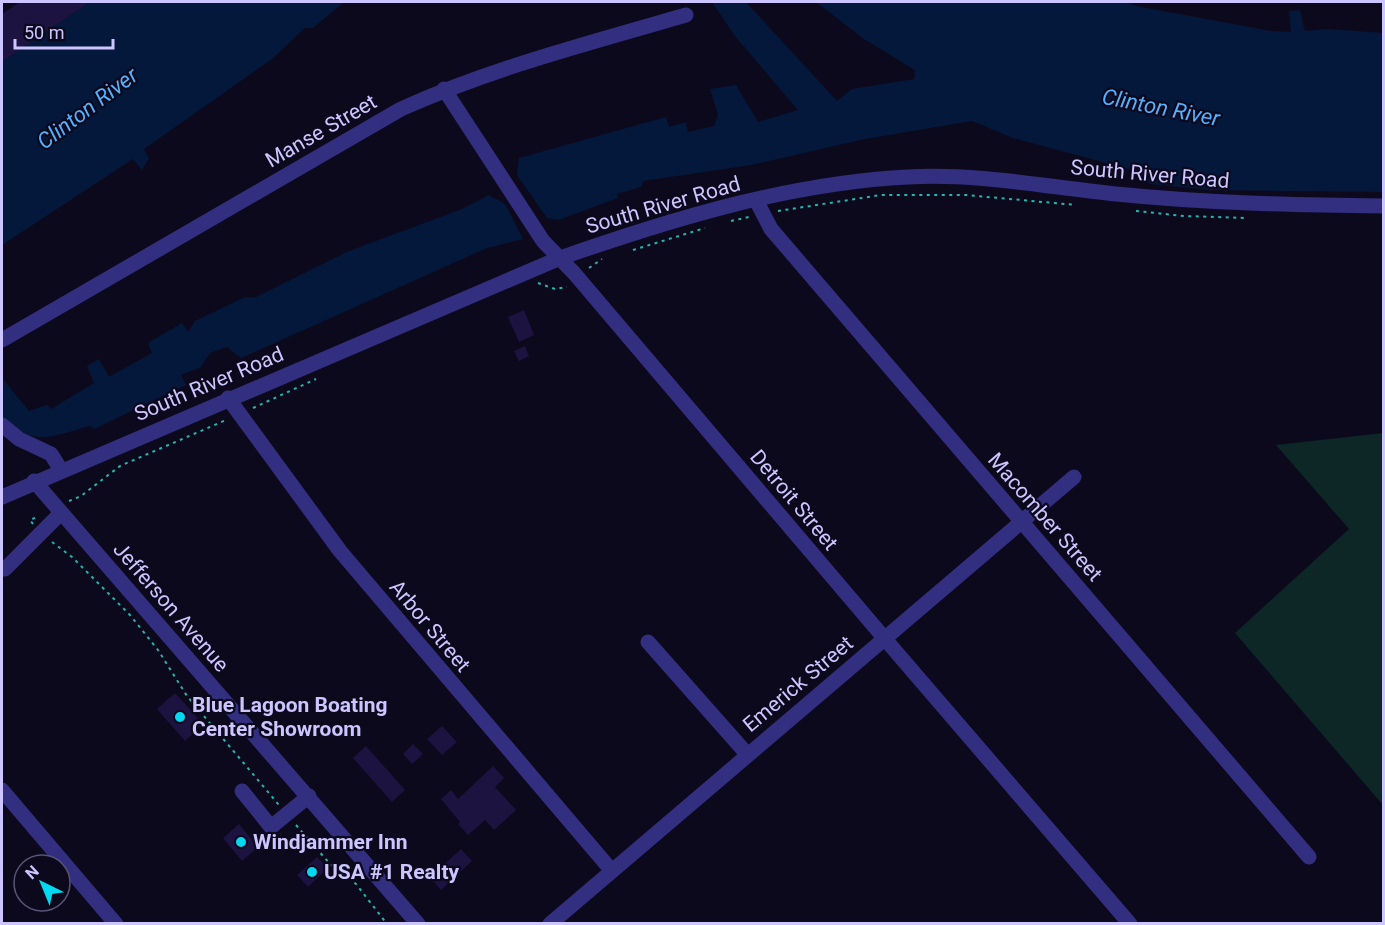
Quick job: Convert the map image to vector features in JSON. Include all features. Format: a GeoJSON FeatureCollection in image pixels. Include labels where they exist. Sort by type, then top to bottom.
{"type":"FeatureCollection","features":[{"type":"Feature","properties":{"kind":"street","name":"Manse Street"},"geometry":{"type":"LineString","coordinates":[[2,340],[401,109],[444,89],[686,15]]}},
{"type":"Feature","properties":{"kind":"street","name":"Detroit Street"},"geometry":{"type":"LineString","coordinates":[[444,89],[543,241],[579,278],[1130,924]]}},
{"type":"Feature","properties":{"kind":"street","name":"South River Road"},"geometry":{"type":"LineString","coordinates":[[2,497],[34,481],[228,398],[388,338],[560,258],[650,227],[756,200],[866,179],[959,176],[1204,201],[1383,206]]}},
{"type":"Feature","properties":{"kind":"street","name":"Macomber Street"},"geometry":{"type":"LineString","coordinates":[[756,200],[771,229],[1019,522],[1099,610],[1309,857]]}},
{"type":"Feature","properties":{"kind":"street","name":"Arbor Street"},"geometry":{"type":"LineString","coordinates":[[228,398],[340,551],[612,871]]}},
{"type":"Feature","properties":{"kind":"street"},"geometry":{"type":"LineString","coordinates":[[2,425],[19,440],[51,454],[61,470]]}},
{"type":"Feature","properties":{"kind":"street","name":"Emerick Street"},"geometry":{"type":"LineString","coordinates":[[550,924],[1074,477]]}},
{"type":"Feature","properties":{"kind":"street","name":"Jefferson Avenue"},"geometry":{"type":"LineString","coordinates":[[34,481],[418,924]]}},
{"type":"Feature","properties":{"kind":"street"},"geometry":{"type":"LineString","coordinates":[[2,569],[5,569],[58,510]]}},
{"type":"Feature","properties":{"kind":"street"},"geometry":{"type":"LineString","coordinates":[[648,642],[747,754]]}},
{"type":"Feature","properties":{"kind":"street"},"geometry":{"type":"LineString","coordinates":[[2,790],[116,924]]}},
{"type":"Feature","properties":{"kind":"street"},"geometry":{"type":"LineString","coordinates":[[242,791],[271,827],[309,796]]}},
{"type":"Feature","properties":{"kind":"path"},"geometry":{"type":"LineString","coordinates":[[722,223],[881,195],[966,195],[1083,206]]}},
{"type":"Feature","properties":{"kind":"path"},"geometry":{"type":"LineString","coordinates":[[1128,210],[1184,216],[1250,218]]}},
{"type":"Feature","properties":{"kind":"path"},"geometry":{"type":"LineString","coordinates":[[625,252],[712,226]]}},
{"type":"Feature","properties":{"kind":"path"},"geometry":{"type":"LineString","coordinates":[[530,285],[539,283],[560,290],[603,259]]}},
{"type":"Feature","properties":{"kind":"path"},"geometry":{"type":"LineString","coordinates":[[30,520],[58,510],[81,496],[120,466],[319,378]]}},
{"type":"Feature","properties":{"kind":"path"},"geometry":{"type":"LineString","coordinates":[[47,538],[72,557],[130,615],[158,650],[187,696],[330,864],[356,884],[387,924]]}},
{"type":"Feature","properties":{"kind":"green space"},"geometry":{"type":"Polygon","coordinates":[[[1384,433],[1383,805],[1235,633],[1349,529],[1276,445],[1384,433]]]}},
{"type":"Feature","properties":{"kind":"water","name":"Clinton River"},"geometry":{"type":"Polygon","coordinates":[[[90,2],[344,2],[313,28],[305,28],[272,59],[144,149],[149,158],[142,170],[133,159],[2,245],[2,62],[90,2]]]}},
{"type":"Feature","properties":{"kind":"water","name":"Clinton River"},"geometry":{"type":"Polygon","coordinates":[[[712,2],[746,2],[837,101],[852,89],[914,79],[915,70],[864,39],[816,2],[1127,2],[1136,6],[1271,31],[1291,32],[1289,11],[1300,10],[1305,31],[1329,29],[1383,33],[1383,192],[1211,190],[1150,184],[1132,170],[1013,138],[972,121],[865,139],[751,165],[643,181],[641,187],[617,194],[618,198],[558,220],[547,218],[517,175],[519,158],[666,117],[669,127],[686,122],[688,132],[714,126],[718,115],[710,89],[736,85],[758,122],[798,110],[735,36],[712,2]]]}},
{"type":"Feature","properties":{"kind":"water"},"geometry":{"type":"Polygon","coordinates":[[[489,195],[505,204],[523,239],[487,248],[241,358],[227,347],[210,353],[201,367],[181,375],[186,385],[94,429],[90,426],[44,437],[25,433],[2,419],[2,378],[29,411],[47,405],[51,409],[94,383],[87,366],[99,359],[109,377],[152,353],[148,343],[182,323],[188,332],[195,321],[245,297],[254,298],[349,251],[462,209],[489,195]]]}},
{"type":"Feature","properties":{"kind":"building"},"geometry":{"type":"Polygon","coordinates":[[[20,2],[90,2],[2,62],[2,14],[20,2]]]}},
{"type":"Feature","properties":{"kind":"building"},"geometry":{"type":"Polygon","coordinates":[[[524,310],[534,335],[519,342],[508,317],[524,310]]]}},
{"type":"Feature","properties":{"kind":"building"},"geometry":{"type":"Polygon","coordinates":[[[525,346],[529,356],[519,361],[514,351],[525,346]]]}},
{"type":"Feature","properties":{"kind":"building","name":"Blue Lagoon Boating Center Showroom"},"geometry":{"type":"Polygon","coordinates":[[[175,693],[203,724],[185,741],[157,709],[175,693]]]}},
{"type":"Feature","properties":{"kind":"building"},"geometry":{"type":"Polygon","coordinates":[[[442,726],[457,742],[442,755],[427,739],[442,726]]]}},
{"type":"Feature","properties":{"kind":"building"},"geometry":{"type":"Polygon","coordinates":[[[413,744],[423,754],[412,764],[403,754],[413,744]]]}},
{"type":"Feature","properties":{"kind":"building"},"geometry":{"type":"Polygon","coordinates":[[[366,746],[405,790],[392,802],[353,758],[366,746]]]}},
{"type":"Feature","properties":{"kind":"building"},"geometry":{"type":"Polygon","coordinates":[[[493,766],[504,778],[495,787],[516,810],[494,830],[485,820],[468,835],[441,799],[451,790],[458,799],[493,766]]]}},
{"type":"Feature","properties":{"kind":"building","name":"Windjammer Inn"},"geometry":{"type":"Polygon","coordinates":[[[239,824],[258,847],[242,861],[223,838],[239,824]]]}},
{"type":"Feature","properties":{"kind":"building"},"geometry":{"type":"Polygon","coordinates":[[[461,849],[472,861],[441,890],[430,877],[461,849]]]}},
{"type":"Feature","properties":{"kind":"building","name":"USA #1 Realty"},"geometry":{"type":"Polygon","coordinates":[[[317,857],[328,868],[308,887],[297,875],[317,857]]]}},
{"type":"Feature","properties":{"kind":"place","name":"Blue Lagoon Boating Center Showroom"},"geometry":{"type":"Point","coordinates":[180,717]}},
{"type":"Feature","properties":{"kind":"place","name":"Windjammer Inn"},"geometry":{"type":"Point","coordinates":[241,842]}},
{"type":"Feature","properties":{"kind":"place","name":"USA #1 Realty"},"geometry":{"type":"Point","coordinates":[312,872]}}]}
